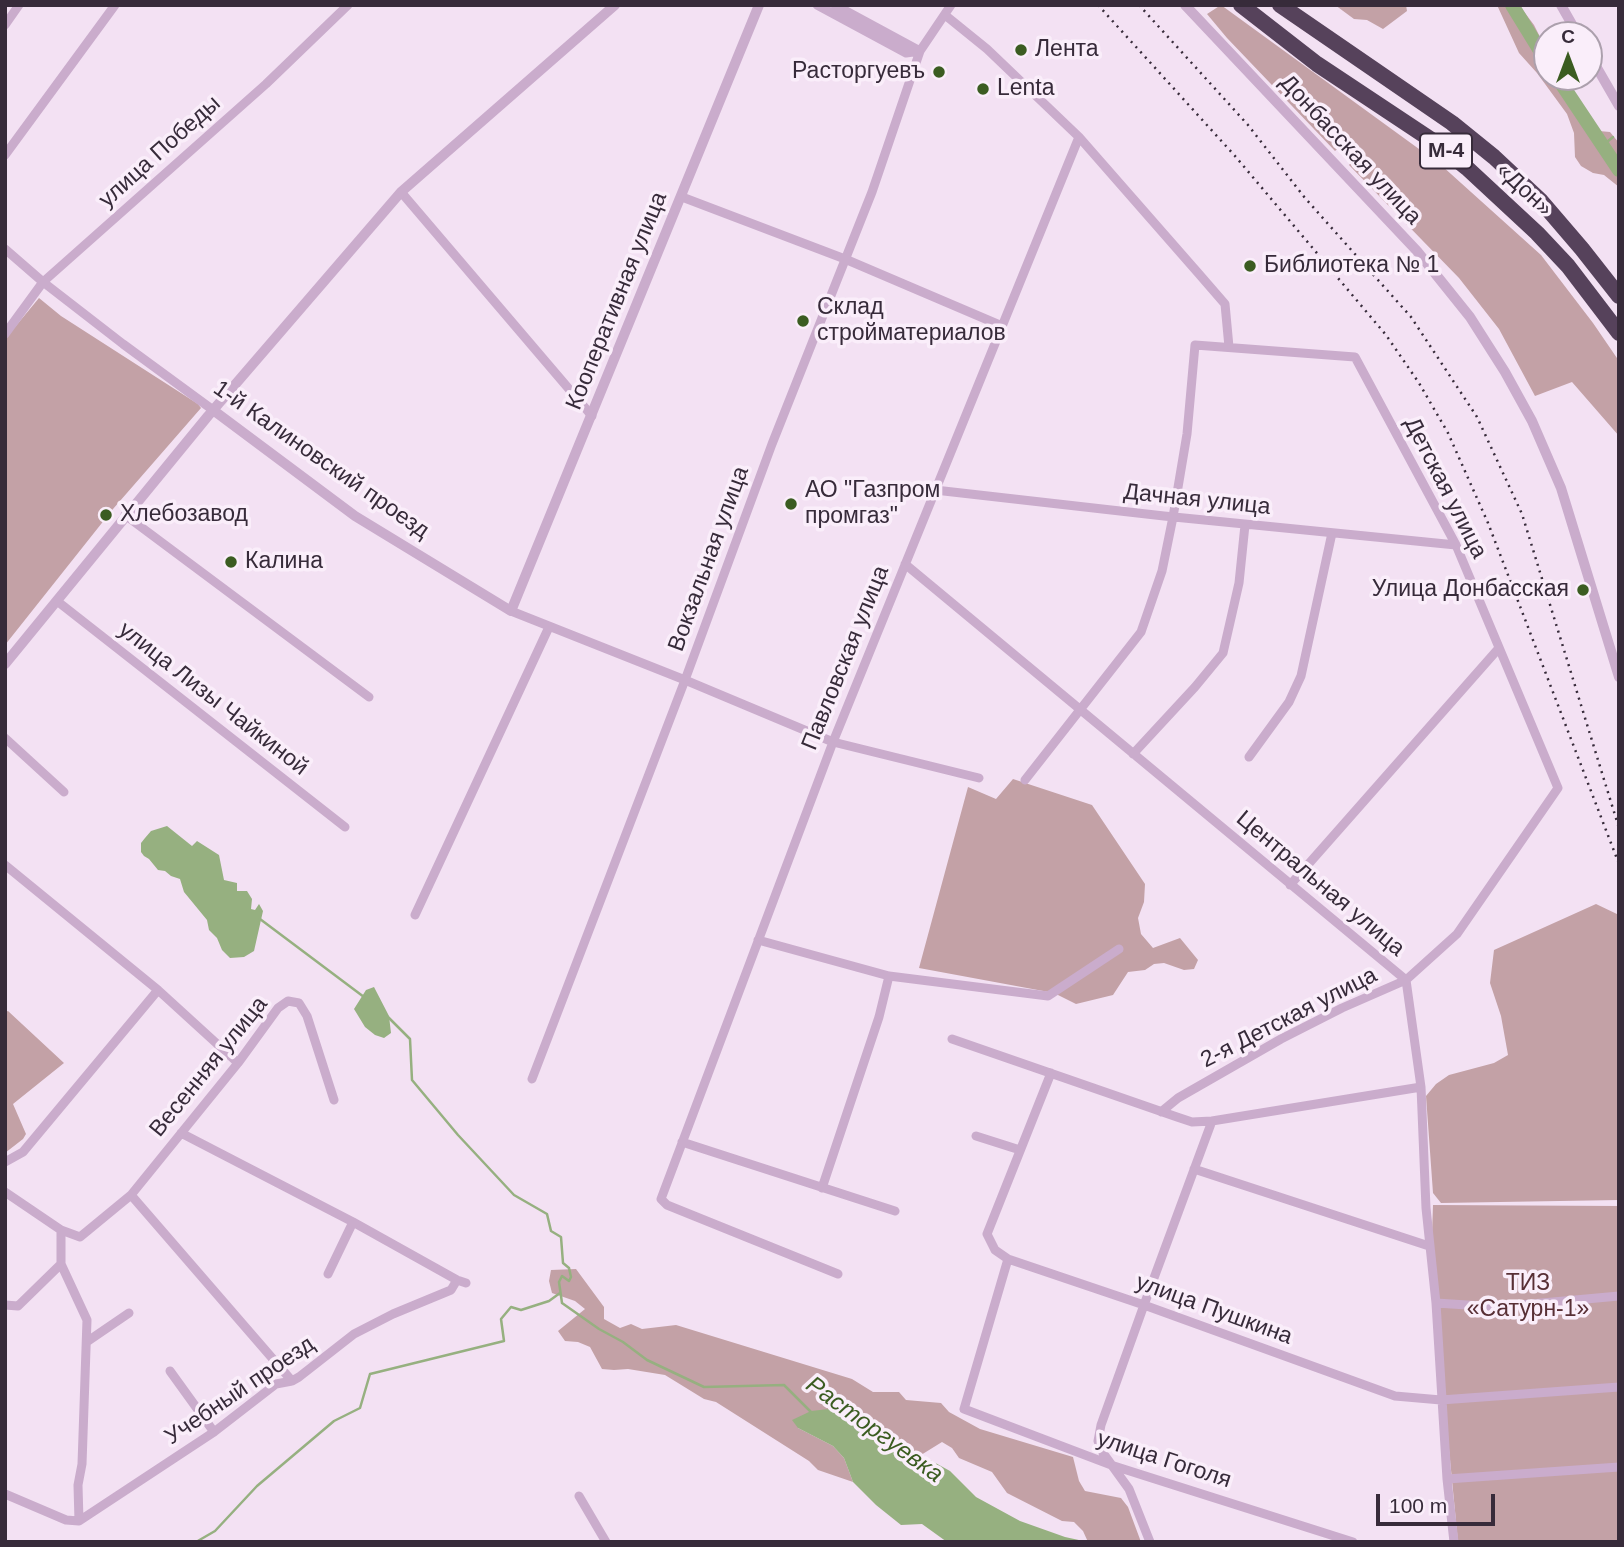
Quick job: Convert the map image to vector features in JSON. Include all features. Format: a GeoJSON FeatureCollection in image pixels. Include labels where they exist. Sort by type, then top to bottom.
{"type":"FeatureCollection","features":[{"type":"Feature","properties":{"kind":"highway","name":"«Дон»"},"geometry":{"type":"LineString","coordinates":[[1241,5],[1317,64],[1436,143],[1467,168],[1537,233],[1567,266],[1619,333]]}},
{"type":"Feature","properties":{"kind":"highway","name":"«Дон»"},"geometry":{"type":"LineString","coordinates":[[1280,5],[1452,123],[1494,157],[1540,200],[1619,296]]}},
{"type":"Feature","properties":{"kind":"street"},"geometry":{"type":"LineString","coordinates":[[5,25],[19,5]]}},
{"type":"Feature","properties":{"kind":"street"},"geometry":{"type":"LineString","coordinates":[[5,155],[115,5]]}},
{"type":"Feature","properties":{"kind":"street","name":"улица Победы"},"geometry":{"type":"LineString","coordinates":[[5,334],[43,282],[266,84],[348,5]]}},
{"type":"Feature","properties":{"kind":"street"},"geometry":{"type":"LineString","coordinates":[[5,664],[213,410],[401,192],[615,5]]}},
{"type":"Feature","properties":{"kind":"street","name":"Кооперативная улица"},"geometry":{"type":"LineString","coordinates":[[511,611],[760,5]]}},
{"type":"Feature","properties":{"kind":"street"},"geometry":{"type":"LineString","coordinates":[[817,5],[906,53],[920,51]]}},
{"type":"Feature","properties":{"kind":"street"},"geometry":{"type":"LineString","coordinates":[[835,5],[920,51]]}},
{"type":"Feature","properties":{"kind":"street","name":"Вокзальная улица"},"geometry":{"type":"LineString","coordinates":[[532,1079],[772,444],[872,192],[920,51],[951,5]]}},
{"type":"Feature","properties":{"kind":"street","name":"Донбасская улица"},"geometry":{"type":"LineString","coordinates":[[1185,5],[1417,251],[1470,317],[1527,412],[1561,488],[1619,677]]}},
{"type":"Feature","properties":{"kind":"street"},"geometry":{"type":"LineString","coordinates":[[1561,5],[1570,21]]}},
{"type":"Feature","properties":{"kind":"street"},"geometry":{"type":"LineString","coordinates":[[945,15],[987,48],[1079,137],[1225,304],[1229,347]]}},
{"type":"Feature","properties":{"kind":"street"},"geometry":{"type":"LineString","coordinates":[[1603,78],[1619,106]]}},
{"type":"Feature","properties":{"kind":"street","name":"Павловская улица"},"geometry":{"type":"LineString","coordinates":[[838,1274],[667,1205],[661,1199],[832,742],[1079,137]]}},
{"type":"Feature","properties":{"kind":"street"},"geometry":{"type":"LineString","coordinates":[[401,192],[592,416]]}},
{"type":"Feature","properties":{"kind":"street"},"geometry":{"type":"LineString","coordinates":[[682,197],[845,259],[1002,326]]}},
{"type":"Feature","properties":{"kind":"street","name":"1-й Калиновский проезд"},"geometry":{"type":"LineString","coordinates":[[5,249],[43,282],[355,516],[511,611],[832,742],[979,778]]}},
{"type":"Feature","properties":{"kind":"street","name":"Детская улица"},"geometry":{"type":"LineString","coordinates":[[1173,517],[1187,434],[1195,345],[1355,357],[1456,545],[1558,788]]}},
{"type":"Feature","properties":{"kind":"street","name":"Дачная улица"},"geometry":{"type":"LineString","coordinates":[[935,490],[1245,525],[1456,545]]}},
{"type":"Feature","properties":{"kind":"street"},"geometry":{"type":"LineString","coordinates":[[125,515],[369,697]]}},
{"type":"Feature","properties":{"kind":"street"},"geometry":{"type":"LineString","coordinates":[[1026,780],[1141,632],[1162,571],[1173,517]]}},
{"type":"Feature","properties":{"kind":"street"},"geometry":{"type":"LineString","coordinates":[[1133,754],[1223,653],[1239,583],[1245,525]]}},
{"type":"Feature","properties":{"kind":"street"},"geometry":{"type":"LineString","coordinates":[[1248,757],[1289,702],[1301,676],[1332,533]]}},
{"type":"Feature","properties":{"kind":"street","name":"Центральная улица"},"geometry":{"type":"LineString","coordinates":[[905,564],[1406,980],[1420,1087],[1429,1245],[1436,1303],[1441,1400],[1454,1542]]}},
{"type":"Feature","properties":{"kind":"street","name":"улица Лизы Чайкиной"},"geometry":{"type":"LineString","coordinates":[[57,601],[345,827]]}},
{"type":"Feature","properties":{"kind":"street"},"geometry":{"type":"LineString","coordinates":[[415,915],[549,627]]}},
{"type":"Feature","properties":{"kind":"street"},"geometry":{"type":"LineString","coordinates":[[1610,647],[1619,656]]}},
{"type":"Feature","properties":{"kind":"street"},"geometry":{"type":"LineString","coordinates":[[1290,885],[1499,648]]}},
{"type":"Feature","properties":{"kind":"street"},"geometry":{"type":"LineString","coordinates":[[5,738],[64,792]]}},
{"type":"Feature","properties":{"kind":"street","name":"2-я Детская улица"},"geometry":{"type":"LineString","coordinates":[[1161,1112],[1178,1098],[1281,1039],[1406,980],[1457,934],[1558,788]]}},
{"type":"Feature","properties":{"kind":"street"},"geometry":{"type":"LineString","coordinates":[[5,864],[158,990],[238,1063]]}},
{"type":"Feature","properties":{"kind":"street"},"geometry":{"type":"LineString","coordinates":[[758,940],[890,976],[1048,996],[1119,949]]}},
{"type":"Feature","properties":{"kind":"street"},"geometry":{"type":"LineString","coordinates":[[822,1188],[890,976]]}},
{"type":"Feature","properties":{"kind":"street"},"geometry":{"type":"LineString","coordinates":[[5,1162],[23,1152],[158,990]]}},
{"type":"Feature","properties":{"kind":"street","name":"Весенняя улица"},"geometry":{"type":"LineString","coordinates":[[61,1230],[80,1237],[131,1195],[238,1063],[278,1008],[288,1002],[299,1003],[307,1016],[334,1100]]}},
{"type":"Feature","properties":{"kind":"street"},"geometry":{"type":"LineString","coordinates":[[952,1039],[1192,1122],[1214,1121],[1420,1087]]}},
{"type":"Feature","properties":{"kind":"street"},"geometry":{"type":"LineString","coordinates":[[1008,1259],[995,1250],[987,1234],[1051,1073]]}},
{"type":"Feature","properties":{"kind":"street"},"geometry":{"type":"LineString","coordinates":[[1150,1542],[1139,1508],[1098,1441],[1101,1425],[1144,1305],[1214,1121]]}},
{"type":"Feature","properties":{"kind":"street"},"geometry":{"type":"LineString","coordinates":[[181,1133],[354,1222],[328,1274]]}},
{"type":"Feature","properties":{"kind":"street"},"geometry":{"type":"LineString","coordinates":[[976,1136],[1020,1150]]}},
{"type":"Feature","properties":{"kind":"street"},"geometry":{"type":"LineString","coordinates":[[682,1142],[895,1211]]}},
{"type":"Feature","properties":{"kind":"street"},"geometry":{"type":"LineString","coordinates":[[1194,1169],[1429,1245]]}},
{"type":"Feature","properties":{"kind":"street"},"geometry":{"type":"LineString","coordinates":[[5,1192],[61,1230],[61,1264],[87,1321],[88,1341],[82,1464],[78,1485],[79,1521],[65,1520],[5,1494]]}},
{"type":"Feature","properties":{"kind":"street"},"geometry":{"type":"LineString","coordinates":[[131,1195],[292,1381]]}},
{"type":"Feature","properties":{"kind":"street","name":"Учебный проезд"},"geometry":{"type":"LineString","coordinates":[[79,1521],[214,1432],[276,1384],[292,1381],[354,1334],[393,1314],[451,1290],[462,1281],[354,1222]]}},
{"type":"Feature","properties":{"kind":"street","name":"улица Пушкина"},"geometry":{"type":"LineString","coordinates":[[1008,1259],[1395,1396],[1441,1400],[1619,1387]]}},
{"type":"Feature","properties":{"kind":"street","name":"улица Гоголя"},"geometry":{"type":"LineString","coordinates":[[1008,1259],[964,1409],[1114,1466],[1353,1542]]}},
{"type":"Feature","properties":{"kind":"street"},"geometry":{"type":"LineString","coordinates":[[5,1305],[18,1306],[61,1264]]}},
{"type":"Feature","properties":{"kind":"street"},"geometry":{"type":"LineString","coordinates":[[1436,1303],[1499,1307],[1619,1296]]}},
{"type":"Feature","properties":{"kind":"street"},"geometry":{"type":"LineString","coordinates":[[88,1341],[129,1313]]}},
{"type":"Feature","properties":{"kind":"street"},"geometry":{"type":"LineString","coordinates":[[170,1371],[214,1432]]}},
{"type":"Feature","properties":{"kind":"street"},"geometry":{"type":"LineString","coordinates":[[1447,1479],[1619,1467]]}},
{"type":"Feature","properties":{"kind":"street"},"geometry":{"type":"LineString","coordinates":[[579,1496],[606,1542]]}},
{"type":"Feature","properties":{"kind":"green space"},"geometry":{"type":"Polygon","coordinates":[[[1221,5],[1441,165],[1541,255],[1619,361],[1619,436],[1572,382],[1535,396],[1499,329],[1459,278],[1349,165],[1361,151],[1348,138],[1335,151],[1207,14],[1221,5]]]}},
{"type":"Feature","properties":{"kind":"green space"},"geometry":{"type":"Polygon","coordinates":[[[1335,5],[1406,5],[1407,11],[1383,29],[1367,20],[1354,19],[1335,5]]]}},
{"type":"Feature","properties":{"kind":"green space"},"geometry":{"type":"Polygon","coordinates":[[[1497,5],[1519,5],[1533,24],[1533,69],[1519,53],[1497,5]]]}},
{"type":"Feature","properties":{"kind":"green space"},"geometry":{"type":"Polygon","coordinates":[[[1550,91],[1572,91],[1599,131],[1610,132],[1619,143],[1619,187],[1604,175],[1593,173],[1581,166],[1575,157],[1574,133],[1567,114],[1550,91]]]}},
{"type":"Feature","properties":{"kind":"green space"},"geometry":{"type":"Polygon","coordinates":[[[39,298],[61,316],[201,408],[113,509],[5,645],[5,339],[39,298]]]}},
{"type":"Feature","properties":{"kind":"green space"},"geometry":{"type":"Polygon","coordinates":[[[1013,779],[1092,805],[1145,884],[1144,902],[1138,918],[1141,934],[1153,948],[1180,938],[1198,960],[1194,969],[1184,970],[1164,963],[1154,964],[1145,970],[1128,972],[1113,995],[1076,1004],[1054,993],[919,968],[968,787],[996,799],[1013,779]]]}},
{"type":"Feature","properties":{"kind":"green space"},"geometry":{"type":"Polygon","coordinates":[[[1596,904],[1619,915],[1619,1200],[1441,1203],[1433,1193],[1426,1096],[1436,1084],[1449,1075],[1494,1063],[1508,1055],[1501,1016],[1490,983],[1494,950],[1596,904]]]}},
{"type":"Feature","properties":{"kind":"green space"},"geometry":{"type":"Polygon","coordinates":[[[8,1011],[64,1063],[13,1104],[26,1134],[5,1153],[5,1012],[8,1011]]]}},
{"type":"Feature","properties":{"kind":"green space","name":"ТИЗ «Сатурн-1»"},"geometry":{"type":"Polygon","coordinates":[[[1433,1205],[1619,1206],[1619,1542],[1458,1542],[1432,1235],[1433,1205]]]}},
{"type":"Feature","properties":{"kind":"green space"},"geometry":{"type":"Polygon","coordinates":[[[576,1269],[604,1307],[604,1319],[620,1328],[631,1324],[642,1329],[676,1325],[852,1379],[873,1392],[899,1392],[906,1400],[941,1403],[949,1412],[980,1429],[1073,1457],[1079,1481],[1085,1491],[1121,1498],[1128,1507],[1141,1542],[1088,1542],[1083,1531],[1074,1522],[1062,1521],[1007,1493],[992,1472],[959,1458],[952,1448],[942,1442],[921,1455],[896,1450],[866,1432],[838,1408],[798,1428],[833,1446],[844,1458],[853,1482],[818,1470],[809,1461],[716,1402],[704,1399],[665,1375],[628,1369],[602,1369],[590,1347],[565,1341],[558,1331],[585,1309],[575,1301],[552,1293],[549,1281],[551,1270],[576,1269]]]}},
{"type":"Feature","properties":{"kind":"shaded area"},"geometry":{"type":"Polygon","coordinates":[[[167,826],[192,846],[197,841],[219,855],[224,880],[237,883],[237,891],[247,891],[252,899],[251,909],[255,910],[259,904],[263,911],[254,951],[244,957],[230,958],[209,930],[207,920],[184,892],[180,879],[158,870],[141,852],[141,843],[151,831],[167,826]]]}},
{"type":"Feature","properties":{"kind":"shaded area"},"geometry":{"type":"Polygon","coordinates":[[[374,987],[389,1016],[391,1033],[384,1038],[365,1027],[354,1009],[366,990],[374,987]]]}},
{"type":"Feature","properties":{"kind":"shaded area"},"geometry":{"type":"Polygon","coordinates":[[[838,1408],[866,1432],[896,1450],[921,1455],[950,1471],[976,1497],[1020,1521],[1088,1542],[947,1542],[922,1524],[901,1525],[853,1482],[844,1458],[833,1446],[798,1428],[792,1420],[811,1411],[838,1408]]]}},
{"type":"Feature","properties":{"kind":"waterway"},"geometry":{"type":"LineString","coordinates":[[1512,5],[1533,39]]}},
{"type":"Feature","properties":{"kind":"waterway"},"geometry":{"type":"LineString","coordinates":[[1566,91],[1619,170]]}},
{"type":"Feature","properties":{"kind":"waterway"},"geometry":{"type":"LineString","coordinates":[[1602,146],[1613,137]]}},
{"type":"Feature","properties":{"kind":"waterway","name":"Расторгуевка"},"geometry":{"type":"LineString","coordinates":[[260,919],[364,997]]}},
{"type":"Feature","properties":{"kind":"waterway","name":"Расторгуевка"},"geometry":{"type":"LineString","coordinates":[[388,1017],[410,1039],[412,1080],[514,1195],[547,1214],[551,1231],[561,1237],[563,1263],[569,1268],[571,1277],[569,1281],[562,1276],[559,1282],[562,1303],[647,1360],[704,1387],[784,1385],[811,1412]]}},
{"type":"Feature","properties":{"kind":"waterway"},"geometry":{"type":"LineString","coordinates":[[196,1542],[215,1531],[257,1486],[334,1421],[360,1408],[370,1374],[504,1341],[501,1319],[511,1307],[521,1310],[549,1301],[560,1293]]}},
{"type":"Feature","properties":{"kind":"railway"},"geometry":{"type":"LineString","coordinates":[[1098,5],[1235,156],[1386,335],[1419,383],[1448,433],[1488,523],[1619,864]]}},
{"type":"Feature","properties":{"kind":"railway"},"geometry":{"type":"LineString","coordinates":[[1139,5],[1248,125],[1305,198],[1411,317],[1477,417],[1522,514],[1619,828]]}},
{"type":"Feature","properties":{"kind":"place","name":"Лента"},"geometry":{"type":"Point","coordinates":[1021,50]}},
{"type":"Feature","properties":{"kind":"place","name":"Расторгуевъ"},"geometry":{"type":"Point","coordinates":[939,72]}},
{"type":"Feature","properties":{"kind":"place","name":"Lenta"},"geometry":{"type":"Point","coordinates":[983,89]}},
{"type":"Feature","properties":{"kind":"place","name":"Библиотека № 1"},"geometry":{"type":"Point","coordinates":[1250,266]}},
{"type":"Feature","properties":{"kind":"place","name":"Склад стройматериалов"},"geometry":{"type":"Point","coordinates":[803,321]}},
{"type":"Feature","properties":{"kind":"place","name":"АО \"Газпром промгаз\""},"geometry":{"type":"Point","coordinates":[791,504]}},
{"type":"Feature","properties":{"kind":"place","name":"Хлебозавод"},"geometry":{"type":"Point","coordinates":[106,515]}},
{"type":"Feature","properties":{"kind":"place","name":"Калина"},"geometry":{"type":"Point","coordinates":[231,562]}},
{"type":"Feature","properties":{"kind":"place","name":"Улица Донбасская"},"geometry":{"type":"Point","coordinates":[1583,590]}}]}
